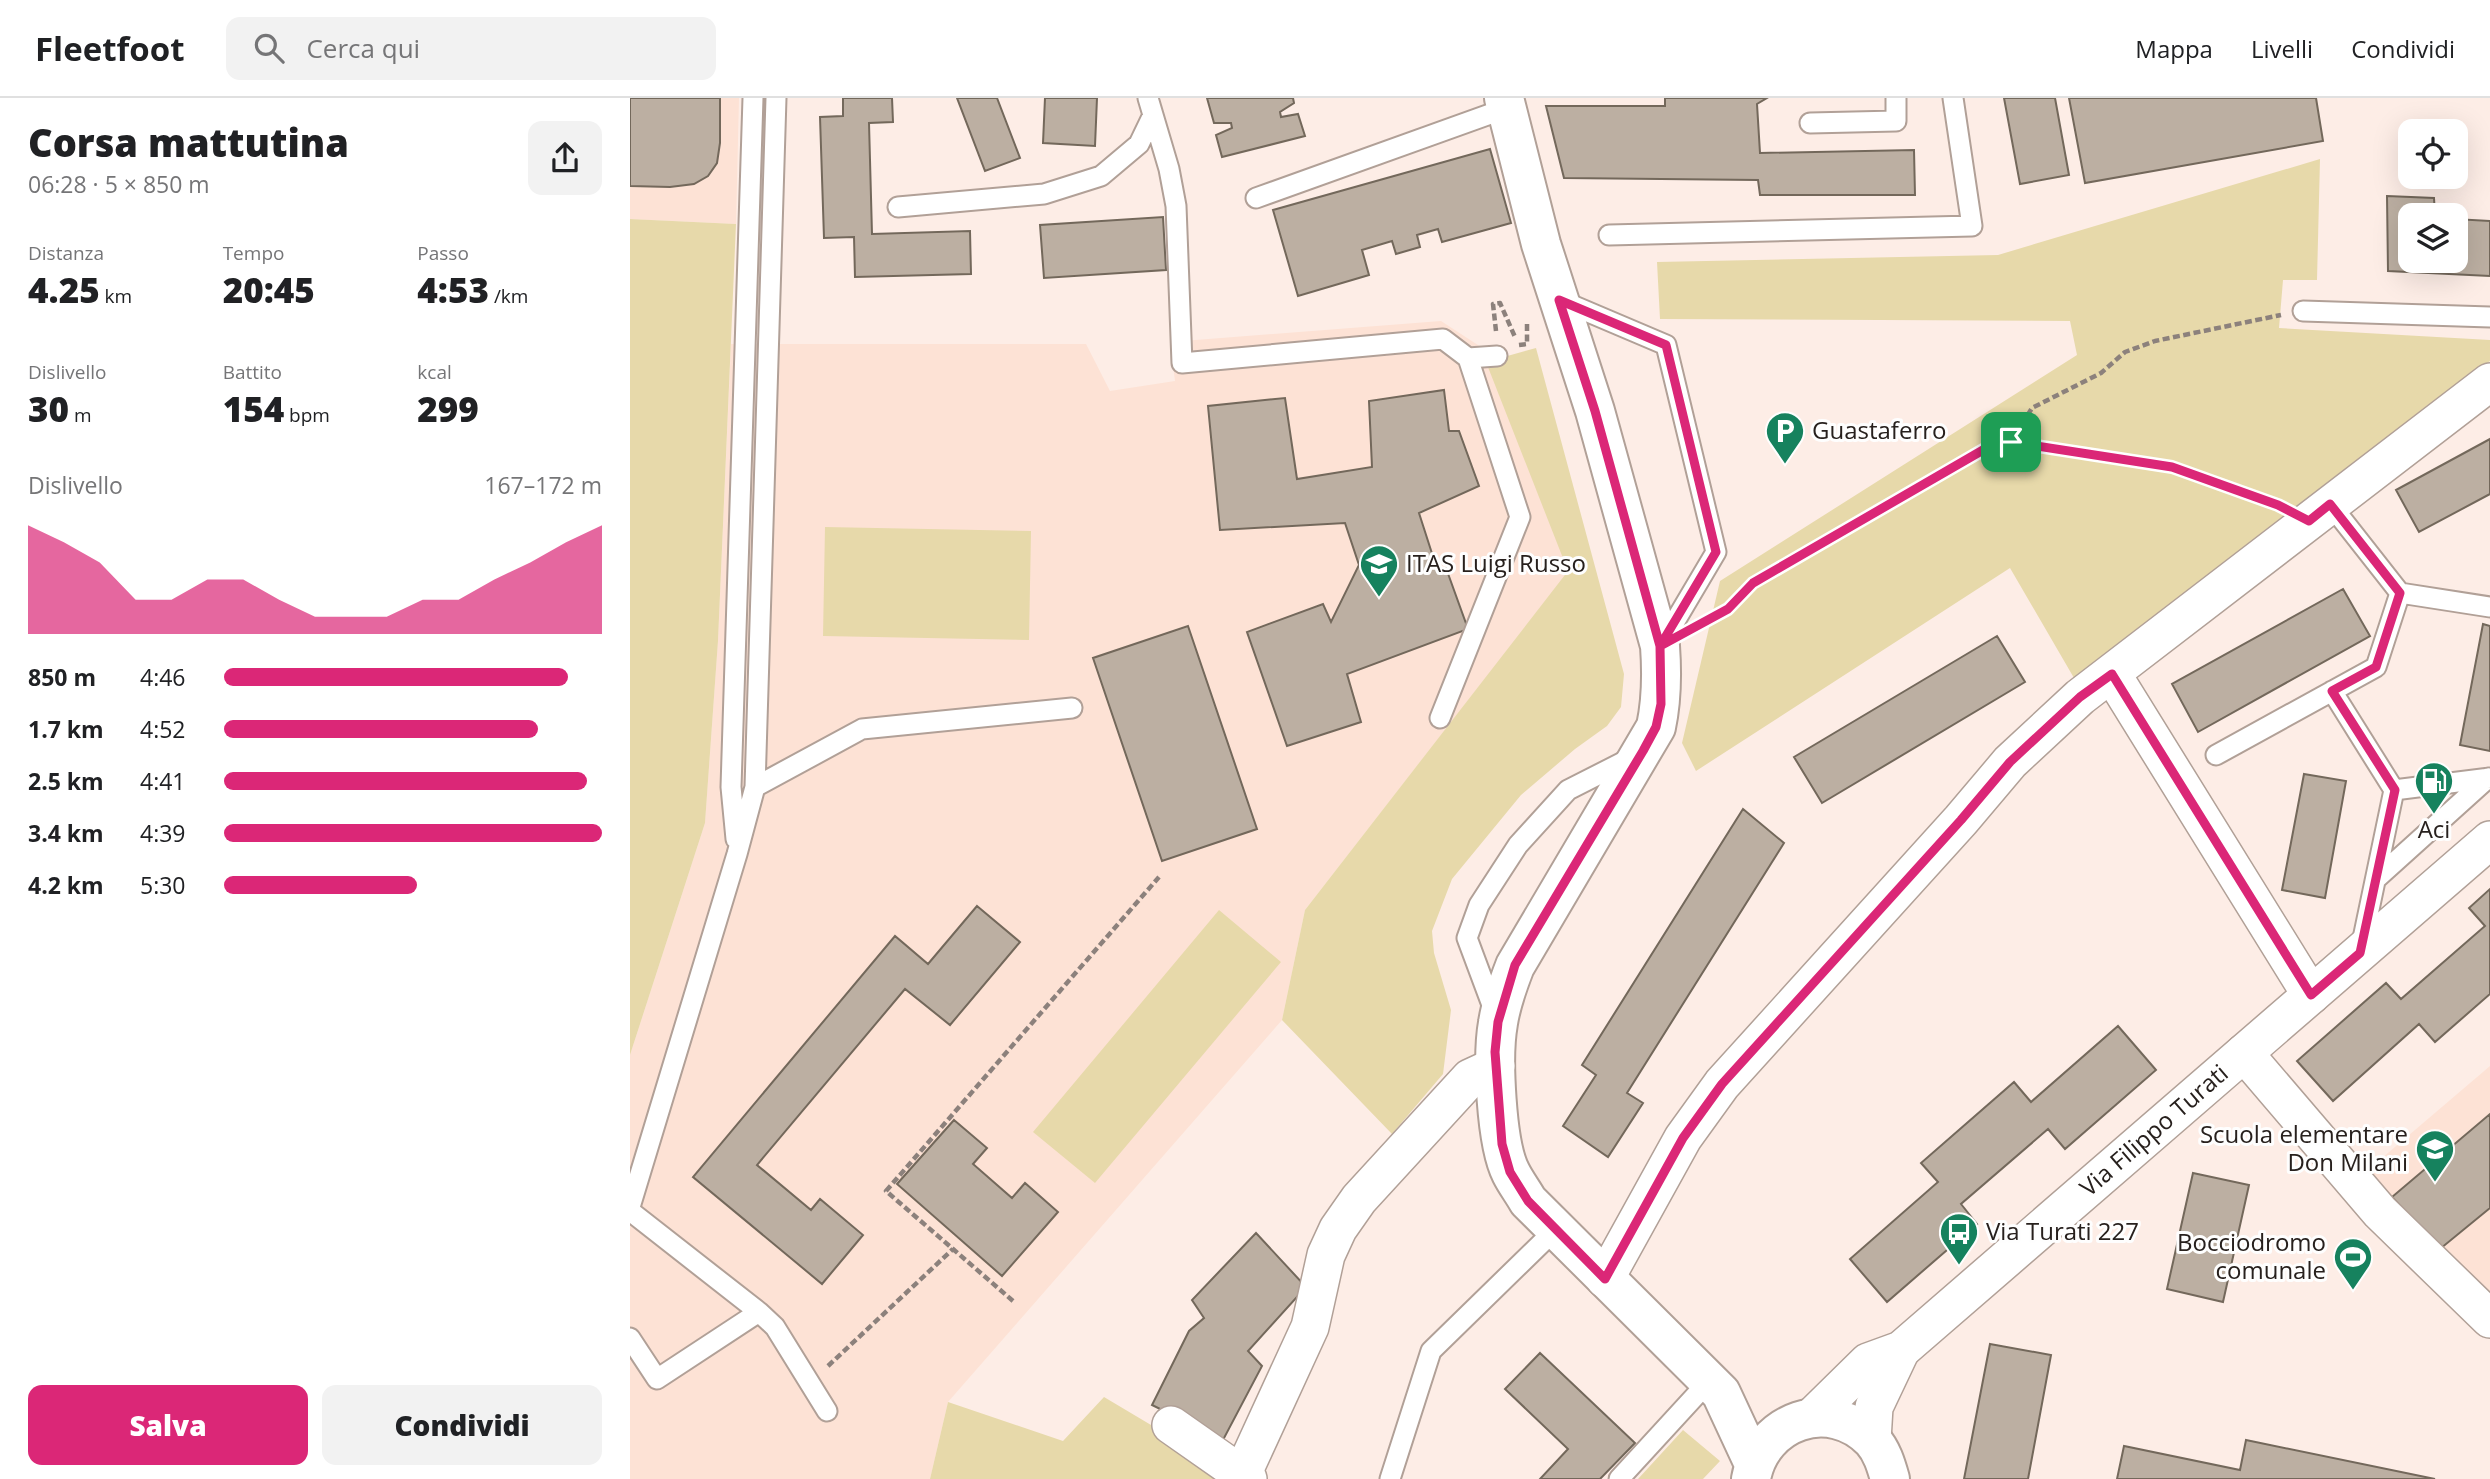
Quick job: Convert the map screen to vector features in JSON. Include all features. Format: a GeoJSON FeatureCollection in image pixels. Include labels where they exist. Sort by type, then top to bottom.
{"type":"FeatureCollection","features":[{"type":"Feature","properties":{"kind":"street"},"geometry":{"type":"LineString","coordinates":[[1505,103],[1541,244],[1595,411],[1660,646],[1661,704],[1656,727],[1643,751],[1515,965],[1498,1022],[1496,1066],[1502,1144],[1510,1172],[1528,1201],[1715,1387],[1752,1471]]}},
{"type":"Feature","properties":{"kind":"street"},"geometry":{"type":"LineString","coordinates":[[1605,1279],[1683,1138],[1722,1084],[1961,820],[2010,762],[2071,705],[2490,382]]}},
{"type":"Feature","properties":{"kind":"street"},"geometry":{"type":"LineString","coordinates":[[2112,674],[2311,995]]}},
{"type":"Feature","properties":{"kind":"street","name":"Via Filippo Turati"},"geometry":{"type":"LineString","coordinates":[[1900,1350],[2490,841]]}},
{"type":"Feature","properties":{"kind":"street"},"geometry":{"type":"LineString","coordinates":[[2244,1053],[2380,1212],[2490,1319]]}},
{"type":"Feature","properties":{"kind":"street"},"geometry":{"type":"LineString","coordinates":[[1171,1424],[1245,1477],[1310,1326],[1326,1255],[1338,1229],[1359,1199],[1470,1078],[1496,1066]]}},
{"type":"Feature","properties":{"kind":"street"},"geometry":{"type":"LineString","coordinates":[[1804,1420],[1868,1362],[1900,1350]]}},
{"type":"Feature","properties":{"kind":"street"},"geometry":{"type":"LineString","coordinates":[[1872,1440],[1874,1407],[1900,1350]]}},
{"type":"Feature","properties":{"kind":"street"},"geometry":{"type":"LineString","coordinates":[[1715,1387],[1804,1420]]}},
{"type":"Feature","properties":{"kind":"street"},"geometry":{"type":"LineString","coordinates":[[1752,1471],[1763,1446],[1778,1431],[1804,1420],[1833,1418],[1855,1426],[1872,1440],[1884,1458],[1890,1479]]}},
{"type":"Feature","properties":{"kind":"lane"},"geometry":{"type":"LineString","coordinates":[[737,854],[731,787],[753,98]]}},
{"type":"Feature","properties":{"kind":"lane"},"geometry":{"type":"LineString","coordinates":[[776,98],[755,787],[630,1209],[775,1327],[827,1411]]}},
{"type":"Feature","properties":{"kind":"lane"},"geometry":{"type":"LineString","coordinates":[[1811,123],[1896,121],[1896,98]]}},
{"type":"Feature","properties":{"kind":"lane"},"geometry":{"type":"LineString","coordinates":[[1609,235],[1972,226],[1953,98]]}},
{"type":"Feature","properties":{"kind":"lane"},"geometry":{"type":"LineString","coordinates":[[1256,198],[1505,103]]}},
{"type":"Feature","properties":{"kind":"lane"},"geometry":{"type":"LineString","coordinates":[[898,207],[1044,194],[1101,176],[1139,144],[1151,106]]}},
{"type":"Feature","properties":{"kind":"lane"},"geometry":{"type":"LineString","coordinates":[[1151,106],[1169,169],[1176,206],[1182,363],[1444,339],[1468,358],[1520,517],[1440,718]]}},
{"type":"Feature","properties":{"kind":"lane"},"geometry":{"type":"LineString","coordinates":[[1559,300],[1666,345],[1716,552],[1660,646]]}},
{"type":"Feature","properties":{"kind":"lane"},"geometry":{"type":"LineString","coordinates":[[2303,311],[2490,317]]}},
{"type":"Feature","properties":{"kind":"lane"},"geometry":{"type":"LineString","coordinates":[[1468,358],[1497,356]]}},
{"type":"Feature","properties":{"kind":"lane"},"geometry":{"type":"LineString","coordinates":[[2320,512],[2400,593],[2490,607]]}},
{"type":"Feature","properties":{"kind":"lane"},"geometry":{"type":"LineString","coordinates":[[2216,755],[2376,667],[2400,593]]}},
{"type":"Feature","properties":{"kind":"lane"},"geometry":{"type":"LineString","coordinates":[[2332,691],[2395,790],[2360,953]]}},
{"type":"Feature","properties":{"kind":"lane"},"geometry":{"type":"LineString","coordinates":[[755,787],[862,729],[1072,708]]}},
{"type":"Feature","properties":{"kind":"lane"},"geometry":{"type":"LineString","coordinates":[[1498,1022],[1467,938],[1479,905],[1518,845],[1568,790],[1643,751]]}},
{"type":"Feature","properties":{"kind":"lane"},"geometry":{"type":"LineString","coordinates":[[2395,790],[2489,778]]}},
{"type":"Feature","properties":{"kind":"lane"},"geometry":{"type":"LineString","coordinates":[[2376,879],[2489,778]]}},
{"type":"Feature","properties":{"kind":"lane"},"geometry":{"type":"LineString","coordinates":[[1390,1479],[1431,1351],[1556,1229]]}},
{"type":"Feature","properties":{"kind":"lane"},"geometry":{"type":"LineString","coordinates":[[630,1338],[657,1378],[759,1312]]}},
{"type":"Feature","properties":{"kind":"lane"},"geometry":{"type":"LineString","coordinates":[[1619,1479],[1715,1387]]}},
{"type":"Feature","properties":{"kind":"path"},"geometry":{"type":"LineString","coordinates":[[1497,356],[1493,303],[1500,303],[1519,345],[1527,344],[1527,319]]}},
{"type":"Feature","properties":{"kind":"path"},"geometry":{"type":"LineString","coordinates":[[2011,442],[2032,408],[2101,373],[2125,352],[2155,341],[2303,311]]}},
{"type":"Feature","properties":{"kind":"path"},"geometry":{"type":"LineString","coordinates":[[1660,646],[1728,609],[1753,583],[1983,450],[2011,442],[2172,467],[2278,505],[2320,512]]}},
{"type":"Feature","properties":{"kind":"path"},"geometry":{"type":"LineString","coordinates":[[1013,1301],[886,1191],[1159,877]]}},
{"type":"Feature","properties":{"kind":"path"},"geometry":{"type":"LineString","coordinates":[[810,1383],[953,1249]]}},
{"type":"Feature","properties":{"kind":"shaded area"},"geometry":{"type":"Polygon","coordinates":[[[630,98],[739,98],[736,224],[630,219],[630,98]]]}},
{"type":"Feature","properties":{"kind":"shaded area"},"geometry":{"type":"Polygon","coordinates":[[[2320,159],[2317,280],[2283,280],[2279,328],[2490,340],[2490,361],[2074,678],[2010,568],[1696,771],[1682,743],[1720,581],[2077,355],[2070,321],[1660,319],[1657,262],[1998,255],[2320,159]]]}},
{"type":"Feature","properties":{"kind":"shaded area"},"geometry":{"type":"Polygon","coordinates":[[[630,219],[736,224],[718,641],[705,823],[630,1055],[630,219]]]}},
{"type":"Feature","properties":{"kind":"shaded area"},"geometry":{"type":"Polygon","coordinates":[[[1441,321],[1481,347],[1569,571],[1305,910],[1282,1020],[948,1402],[930,1479],[630,1479],[630,1055],[705,823],[718,641],[731,344],[1086,344],[1110,391],[1175,381],[1170,342],[1441,321]]]}},
{"type":"Feature","properties":{"kind":"shaded area"},"geometry":{"type":"Polygon","coordinates":[[[1536,348],[1624,674],[1621,707],[1607,726],[1521,795],[1452,879],[1432,931],[1434,953],[1451,1010],[1443,1074],[1392,1134],[1282,1020],[1305,910],[1568,571],[1486,362],[1536,348]]]}},
{"type":"Feature","properties":{"kind":"shaded area"},"geometry":{"type":"Polygon","coordinates":[[[825,527],[1031,531],[1029,640],[823,636],[825,527]]]}},
{"type":"Feature","properties":{"kind":"shaded area"},"geometry":{"type":"Polygon","coordinates":[[[1219,910],[1281,962],[1095,1183],[1033,1132],[1219,910]]]}},
{"type":"Feature","properties":{"kind":"shaded area","name":"Scuola elementare Don Milani"},"geometry":{"type":"Polygon","coordinates":[[[2490,1066],[2490,1304],[2368,1170],[2490,1066]]]}},
{"type":"Feature","properties":{"kind":"shaded area"},"geometry":{"type":"Polygon","coordinates":[[[1104,1397],[1240,1478],[1247,1479],[930,1479],[948,1402],[1063,1441],[1104,1397]]]}},
{"type":"Feature","properties":{"kind":"shaded area"},"geometry":{"type":"Polygon","coordinates":[[[1683,1430],[1720,1461],[1703,1479],[1638,1479],[1683,1430]]]}},
{"type":"Feature","properties":{"kind":"building"},"geometry":{"type":"Polygon","coordinates":[[[630,98],[720,98],[717,163],[708,176],[694,184],[670,187],[630,186],[630,98]]]}},
{"type":"Feature","properties":{"kind":"building"},"geometry":{"type":"Polygon","coordinates":[[[843,98],[892,98],[893,122],[869,123],[872,234],[970,231],[971,274],[855,277],[854,237],[824,238],[820,117],[843,116],[843,98]]]}},
{"type":"Feature","properties":{"kind":"building"},"geometry":{"type":"Polygon","coordinates":[[[957,98],[997,98],[1020,158],[985,171],[957,98]]]}},
{"type":"Feature","properties":{"kind":"building"},"geometry":{"type":"Polygon","coordinates":[[[1045,98],[1097,98],[1095,146],[1043,143],[1045,98]]]}},
{"type":"Feature","properties":{"kind":"building"},"geometry":{"type":"Polygon","coordinates":[[[1207,98],[1293,98],[1294,103],[1280,112],[1281,117],[1298,114],[1305,136],[1222,157],[1216,135],[1232,128],[1231,123],[1214,123],[1207,98]]]}},
{"type":"Feature","properties":{"kind":"building"},"geometry":{"type":"Polygon","coordinates":[[[1665,98],[1767,98],[1757,104],[1760,153],[1914,150],[1915,195],[1760,195],[1758,180],[1564,178],[1546,106],[1665,106],[1665,98]]]}},
{"type":"Feature","properties":{"kind":"building"},"geometry":{"type":"Polygon","coordinates":[[[2004,98],[2055,98],[2069,175],[2020,184],[2004,98]]]}},
{"type":"Feature","properties":{"kind":"building"},"geometry":{"type":"Polygon","coordinates":[[[2069,98],[2316,98],[2323,141],[2085,183],[2069,98]]]}},
{"type":"Feature","properties":{"kind":"building"},"geometry":{"type":"Polygon","coordinates":[[[1490,149],[1511,223],[1442,242],[1438,229],[1417,235],[1420,247],[1396,254],[1392,241],[1362,250],[1369,275],[1298,296],[1273,210],[1490,149]]]}},
{"type":"Feature","properties":{"kind":"building"},"geometry":{"type":"Polygon","coordinates":[[[2387,196],[2434,198],[2434,203],[2398,203],[2398,271],[2388,271],[2387,196]]]}},
{"type":"Feature","properties":{"kind":"building"},"geometry":{"type":"Polygon","coordinates":[[[1163,217],[1166,270],[1044,278],[1040,225],[1163,217]]]}},
{"type":"Feature","properties":{"kind":"building"},"geometry":{"type":"Polygon","coordinates":[[[2468,220],[2490,221],[2490,276],[2429,273],[2468,273],[2468,220]]]}},
{"type":"Feature","properties":{"kind":"building"},"geometry":{"type":"Polygon","coordinates":[[[1444,390],[1449,431],[1459,431],[1479,486],[1419,513],[1437,569],[1446,568],[1468,629],[1347,674],[1361,722],[1287,746],[1247,632],[1323,604],[1331,622],[1359,565],[1345,523],[1220,530],[1208,406],[1285,398],[1297,479],[1372,467],[1369,401],[1444,390]]]}},
{"type":"Feature","properties":{"kind":"building"},"geometry":{"type":"Polygon","coordinates":[[[2490,439],[2490,494],[2419,532],[2396,490],[2490,439]]]}},
{"type":"Feature","properties":{"kind":"building"},"geometry":{"type":"Polygon","coordinates":[[[2343,589],[2370,636],[2198,732],[2172,684],[2343,589]]]}},
{"type":"Feature","properties":{"kind":"building"},"geometry":{"type":"Polygon","coordinates":[[[2483,624],[2490,626],[2490,751],[2460,745],[2483,624]]]}},
{"type":"Feature","properties":{"kind":"building"},"geometry":{"type":"Polygon","coordinates":[[[1188,626],[1257,829],[1162,861],[1093,658],[1188,626]]]}},
{"type":"Feature","properties":{"kind":"building"},"geometry":{"type":"Polygon","coordinates":[[[1997,636],[2025,682],[1822,803],[1794,757],[1997,636]]]}},
{"type":"Feature","properties":{"kind":"building"},"geometry":{"type":"Polygon","coordinates":[[[2304,774],[2346,781],[2325,898],[2282,890],[2304,774]]]}},
{"type":"Feature","properties":{"kind":"building"},"geometry":{"type":"Polygon","coordinates":[[[1743,809],[1784,843],[1627,1093],[1643,1103],[1608,1157],[1563,1126],[1596,1075],[1582,1065],[1743,809]]]}},
{"type":"Feature","properties":{"kind":"building"},"geometry":{"type":"Polygon","coordinates":[[[2490,889],[2490,994],[2435,1042],[2419,1024],[2333,1101],[2297,1061],[2386,983],[2401,999],[2485,926],[2469,908],[2490,889]]]}},
{"type":"Feature","properties":{"kind":"building"},"geometry":{"type":"Polygon","coordinates":[[[977,906],[1020,942],[950,1025],[905,989],[757,1165],[811,1210],[820,1199],[863,1235],[822,1284],[693,1177],[895,936],[928,964],[977,906]]]}},
{"type":"Feature","properties":{"kind":"building"},"geometry":{"type":"Polygon","coordinates":[[[2118,1026],[2156,1070],[2065,1149],[2048,1129],[1961,1204],[1977,1224],[1887,1302],[1850,1259],[1938,1182],[1921,1163],[2014,1082],[2031,1102],[2118,1026]]]}},
{"type":"Feature","properties":{"kind":"building"},"geometry":{"type":"Polygon","coordinates":[[[2490,1114],[2490,1208],[2440,1249],[2392,1197],[2490,1114]]]}},
{"type":"Feature","properties":{"kind":"building"},"geometry":{"type":"Polygon","coordinates":[[[954,1120],[987,1148],[973,1164],[1012,1198],[1025,1183],[1058,1212],[1002,1276],[897,1184],[954,1120]]]}},
{"type":"Feature","properties":{"kind":"building"},"geometry":{"type":"Polygon","coordinates":[[[2193,1173],[2249,1185],[2223,1302],[2167,1289],[2193,1173]]]}},
{"type":"Feature","properties":{"kind":"building"},"geometry":{"type":"Polygon","coordinates":[[[1256,1233],[1306,1287],[1248,1351],[1262,1366],[1223,1440],[1152,1405],[1189,1331],[1204,1318],[1192,1300],[1256,1233]]]}},
{"type":"Feature","properties":{"kind":"building"},"geometry":{"type":"Polygon","coordinates":[[[1990,1344],[2051,1355],[2028,1479],[1964,1479],[1990,1344]]]}},
{"type":"Feature","properties":{"kind":"building"},"geometry":{"type":"Polygon","coordinates":[[[1540,1353],[1635,1443],[1600,1479],[1540,1479],[1568,1449],[1505,1389],[1540,1353]]]}},
{"type":"Feature","properties":{"kind":"building"},"geometry":{"type":"Polygon","coordinates":[[[2246,1440],[2435,1479],[2117,1479],[2124,1446],[2240,1470],[2246,1440]]]}},
{"type":"Feature","properties":{"kind":"place","name":"Guastaferro"},"geometry":{"type":"Point","coordinates":[1785,465]}},
{"type":"Feature","properties":{"kind":"place","name":"ITAS Luigi Russo"},"geometry":{"type":"Point","coordinates":[1379,598]}},
{"type":"Feature","properties":{"kind":"place","name":"Aci"},"geometry":{"type":"Point","coordinates":[2434,815]}},
{"type":"Feature","properties":{"kind":"place","name":"Scuola elementare Don Milani"},"geometry":{"type":"Point","coordinates":[2435,1183]}},
{"type":"Feature","properties":{"kind":"place","name":"Via Turati 227"},"geometry":{"type":"Point","coordinates":[1959,1266]}},
{"type":"Feature","properties":{"kind":"place","name":"Bocciodromo comunale"},"geometry":{"type":"Point","coordinates":[2353,1291]}},
{"type":"Feature","properties":{"kind":"route"},"geometry":{"type":"LineString","coordinates":[[2011,442],[1983,450],[1753,583],[1728,609],[1660,646],[1716,552],[1666,345],[1559,300],[1595,411],[1660,646],[1661,704],[1656,727],[1643,751],[1515,965],[1498,1022],[1495,1052],[1502,1144],[1510,1172],[1528,1201],[1605,1279],[1683,1138],[1722,1084],[1961,820],[2010,762],[2080,697],[2112,674],[2311,995],[2360,953],[2395,790],[2332,691],[2376,667],[2400,593],[2330,504],[2309,521],[2278,505],[2172,467],[2011,442]]}}]}
